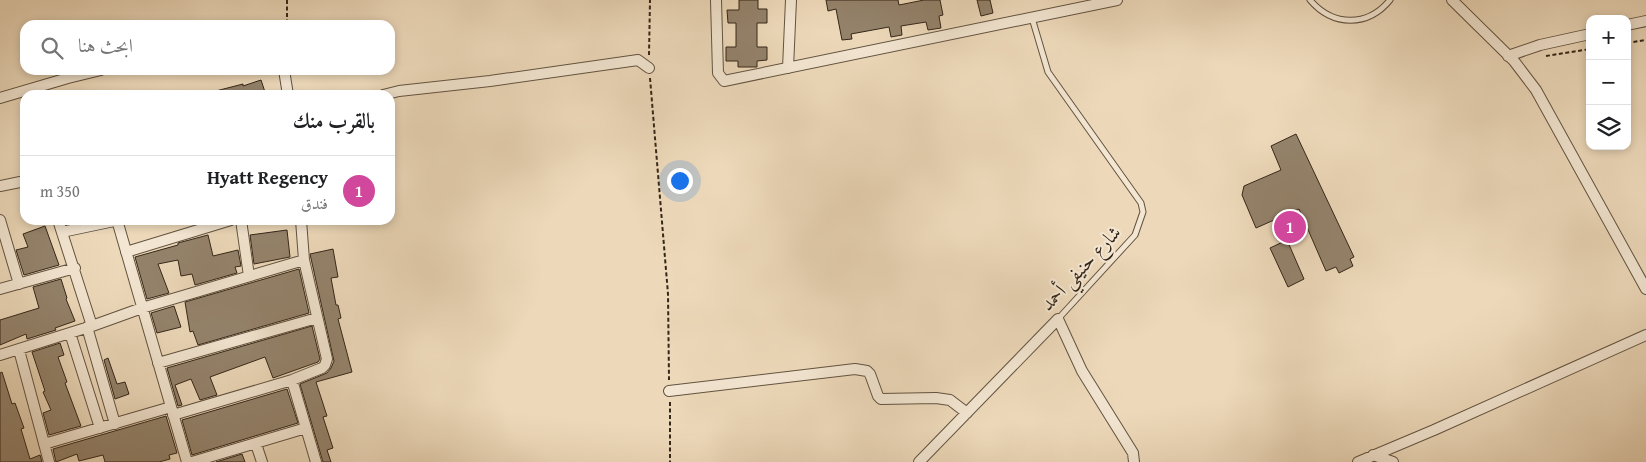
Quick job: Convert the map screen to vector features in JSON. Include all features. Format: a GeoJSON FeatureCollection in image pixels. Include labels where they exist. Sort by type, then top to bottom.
{"type":"FeatureCollection","features":[{"type":"Feature","properties":{"kind":"street"},"geometry":{"type":"LineString","coordinates":[[716,0],[718,73],[724,81],[1117,0]]}},
{"type":"Feature","properties":{"kind":"street"},"geometry":{"type":"LineString","coordinates":[[788,68],[791,0]]}},
{"type":"Feature","properties":{"kind":"street"},"geometry":{"type":"LineString","coordinates":[[1452,0],[1508,56],[1536,90],[1646,289]]}},
{"type":"Feature","properties":{"kind":"street"},"geometry":{"type":"LineString","coordinates":[[1631,24],[1646,21]]}},
{"type":"Feature","properties":{"kind":"street"},"geometry":{"type":"LineString","coordinates":[[1508,56],[1540,45],[1586,35]]}},
{"type":"Feature","properties":{"kind":"street"},"geometry":{"type":"LineString","coordinates":[[395,92],[638,60],[649,68]]}},
{"type":"Feature","properties":{"kind":"street"},"geometry":{"type":"LineString","coordinates":[[27,90],[80,75]]}},
{"type":"Feature","properties":{"kind":"street"},"geometry":{"type":"LineString","coordinates":[[285,75],[287,90]]}},
{"type":"Feature","properties":{"kind":"street"},"geometry":{"type":"LineString","coordinates":[[0,98],[20,92]]}},
{"type":"Feature","properties":{"kind":"street"},"geometry":{"type":"LineString","coordinates":[[0,186],[20,182]]}},
{"type":"Feature","properties":{"kind":"street"},"geometry":{"type":"LineString","coordinates":[[0,220],[19,284]]}},
{"type":"Feature","properties":{"kind":"street"},"geometry":{"type":"LineString","coordinates":[[60,225],[75,268],[115,424]]}},
{"type":"Feature","properties":{"kind":"street"},"geometry":{"type":"LineString","coordinates":[[62,232],[95,225]]}},
{"type":"Feature","properties":{"kind":"street"},"geometry":{"type":"LineString","coordinates":[[119,225],[188,462]]}},
{"type":"Feature","properties":{"kind":"street"},"geometry":{"type":"LineString","coordinates":[[126,252],[215,225]]}},
{"type":"Feature","properties":{"kind":"street"},"geometry":{"type":"LineString","coordinates":[[242,225],[249,276]]}},
{"type":"Feature","properties":{"kind":"street"},"geometry":{"type":"LineString","coordinates":[[44,444],[115,424],[292,380],[322,368],[327,362],[304,260],[301,225]]}},
{"type":"Feature","properties":{"kind":"street"},"geometry":{"type":"LineString","coordinates":[[0,355],[142,308],[304,260]]}},
{"type":"Feature","properties":{"kind":"street"},"geometry":{"type":"LineString","coordinates":[[0,289],[75,268]]}},
{"type":"Feature","properties":{"kind":"street"},"geometry":{"type":"LineString","coordinates":[[158,363],[317,318]]}},
{"type":"Feature","properties":{"kind":"street"},"geometry":{"type":"LineString","coordinates":[[1058,318],[1082,371],[1133,453],[1134,462]]}},
{"type":"Feature","properties":{"kind":"street","name":"شارع حنيفي أحمد"},"geometry":{"type":"LineString","coordinates":[[923,461],[1058,318]]}},
{"type":"Feature","properties":{"kind":"street"},"geometry":{"type":"LineString","coordinates":[[70,333],[100,428]]}},
{"type":"Feature","properties":{"kind":"street"},"geometry":{"type":"LineString","coordinates":[[1358,462],[1646,334]]}},
{"type":"Feature","properties":{"kind":"street"},"geometry":{"type":"LineString","coordinates":[[19,350],[49,462]]}},
{"type":"Feature","properties":{"kind":"street"},"geometry":{"type":"LineString","coordinates":[[670,391],[855,369],[867,371],[870,374],[878,396],[881,399],[936,398],[950,400],[967,413]]}},
{"type":"Feature","properties":{"kind":"street"},"geometry":{"type":"LineString","coordinates":[[292,380],[316,462]]}},
{"type":"Feature","properties":{"kind":"street"},"geometry":{"type":"LineString","coordinates":[[192,462],[306,428]]}},
{"type":"Feature","properties":{"kind":"street"},"geometry":{"type":"LineString","coordinates":[[256,444],[262,462]]}},
{"type":"Feature","properties":{"kind":"street"},"geometry":{"type":"LineString","coordinates":[[1373,456],[1393,462]]}},
{"type":"Feature","properties":{"kind":"lane"},"geometry":{"type":"LineString","coordinates":[[1310,0],[1318,9],[1333,18],[1350,21],[1368,18],[1383,9],[1390,0]]}},
{"type":"Feature","properties":{"kind":"lane","name":"شارع حنيفي أحمد"},"geometry":{"type":"LineString","coordinates":[[1032,18],[1048,72],[1141,202],[1143,212],[1135,235],[1058,318]]}},
{"type":"Feature","properties":{"kind":"path"},"geometry":{"type":"LineString","coordinates":[[287,0],[287,20]]}},
{"type":"Feature","properties":{"kind":"path"},"geometry":{"type":"LineString","coordinates":[[650,0],[649,68],[668,294],[670,462]]}},
{"type":"Feature","properties":{"kind":"path"},"geometry":{"type":"LineString","coordinates":[[1631,42],[1646,40]]}},
{"type":"Feature","properties":{"kind":"path"},"geometry":{"type":"LineString","coordinates":[[1542,56],[1586,50]]}},
{"type":"Feature","properties":{"kind":"building"},"geometry":{"type":"Polygon","coordinates":[[[739,0],[758,0],[758,9],[767,9],[767,23],[757,23],[757,47],[767,47],[767,60],[757,61],[757,67],[738,67],[738,61],[726,61],[726,47],[736,47],[736,23],[728,23],[727,10],[739,10],[739,0]]]}},
{"type":"Feature","properties":{"kind":"building"},"geometry":{"type":"Polygon","coordinates":[[[826,0],[898,0],[899,5],[924,0],[940,0],[943,15],[939,16],[941,28],[928,30],[926,22],[901,26],[902,35],[891,37],[889,27],[851,34],[852,39],[842,40],[836,9],[828,11],[826,0]]]}},
{"type":"Feature","properties":{"kind":"building"},"geometry":{"type":"Polygon","coordinates":[[[977,0],[990,0],[993,13],[981,16],[977,0]]]}},
{"type":"Feature","properties":{"kind":"building"},"geometry":{"type":"Polygon","coordinates":[[[261,80],[264,90],[220,90],[243,84],[243,86],[261,80]]]}},
{"type":"Feature","properties":{"kind":"building"},"geometry":{"type":"Polygon","coordinates":[[[1296,134],[1354,257],[1350,259],[1353,266],[1339,273],[1336,267],[1326,271],[1299,209],[1256,228],[1242,195],[1244,186],[1281,170],[1271,146],[1296,134]]]}},
{"type":"Feature","properties":{"kind":"building"},"geometry":{"type":"Polygon","coordinates":[[[45,226],[59,265],[24,275],[16,250],[28,247],[23,234],[45,226]]]}},
{"type":"Feature","properties":{"kind":"building"},"geometry":{"type":"Polygon","coordinates":[[[287,230],[290,257],[254,264],[250,235],[287,230]]]}},
{"type":"Feature","properties":{"kind":"building"},"geometry":{"type":"Polygon","coordinates":[[[208,235],[213,256],[238,250],[241,266],[235,267],[237,273],[195,285],[192,274],[181,276],[178,260],[158,264],[169,293],[147,299],[135,257],[208,235]]]}},
{"type":"Feature","properties":{"kind":"building"},"geometry":{"type":"Polygon","coordinates":[[[1287,240],[1304,279],[1288,287],[1270,248],[1287,240]]]}},
{"type":"Feature","properties":{"kind":"building"},"geometry":{"type":"Polygon","coordinates":[[[333,249],[338,277],[331,278],[336,305],[338,305],[341,318],[338,319],[352,372],[316,382],[327,416],[323,417],[333,448],[327,450],[331,462],[323,462],[300,384],[327,373],[334,361],[310,254],[333,249]]]}},
{"type":"Feature","properties":{"kind":"building"},"geometry":{"type":"Polygon","coordinates":[[[299,269],[309,313],[198,345],[193,331],[190,332],[185,302],[299,269]]]}},
{"type":"Feature","properties":{"kind":"building"},"geometry":{"type":"Polygon","coordinates":[[[61,279],[66,299],[75,321],[55,328],[56,330],[27,339],[26,334],[0,345],[0,320],[39,308],[33,287],[61,279]]]}},
{"type":"Feature","properties":{"kind":"building"},"geometry":{"type":"Polygon","coordinates":[[[174,306],[181,327],[157,333],[151,313],[174,306]]]}},
{"type":"Feature","properties":{"kind":"building"},"geometry":{"type":"Polygon","coordinates":[[[312,326],[320,359],[318,362],[273,378],[265,357],[210,377],[217,395],[200,400],[191,379],[175,385],[182,405],[178,406],[167,368],[312,326]]]}},
{"type":"Feature","properties":{"kind":"building"},"geometry":{"type":"Polygon","coordinates":[[[60,343],[64,355],[58,357],[67,382],[65,383],[81,426],[49,435],[43,413],[51,410],[43,392],[45,391],[32,352],[60,343]]]}},
{"type":"Feature","properties":{"kind":"building"},"geometry":{"type":"Polygon","coordinates":[[[108,358],[117,384],[125,382],[129,394],[115,399],[104,360],[108,358]]]}},
{"type":"Feature","properties":{"kind":"building"},"geometry":{"type":"Polygon","coordinates":[[[2,372],[12,404],[15,403],[24,428],[21,429],[30,459],[40,455],[42,462],[0,462],[0,373],[2,372]]]}},
{"type":"Feature","properties":{"kind":"building"},"geometry":{"type":"Polygon","coordinates":[[[287,389],[298,423],[192,455],[182,420],[287,389]]]}},
{"type":"Feature","properties":{"kind":"building"},"geometry":{"type":"Polygon","coordinates":[[[166,416],[177,453],[169,455],[170,459],[159,462],[105,462],[103,455],[79,461],[77,454],[56,462],[53,449],[166,416]]]}},
{"type":"Feature","properties":{"kind":"building"},"geometry":{"type":"Polygon","coordinates":[[[242,454],[245,462],[216,462],[242,454]]]}},
{"type":"Feature","properties":{"kind":"place","name":"Hyatt Regency"},"geometry":{"type":"Point","coordinates":[1290,227]}}]}
